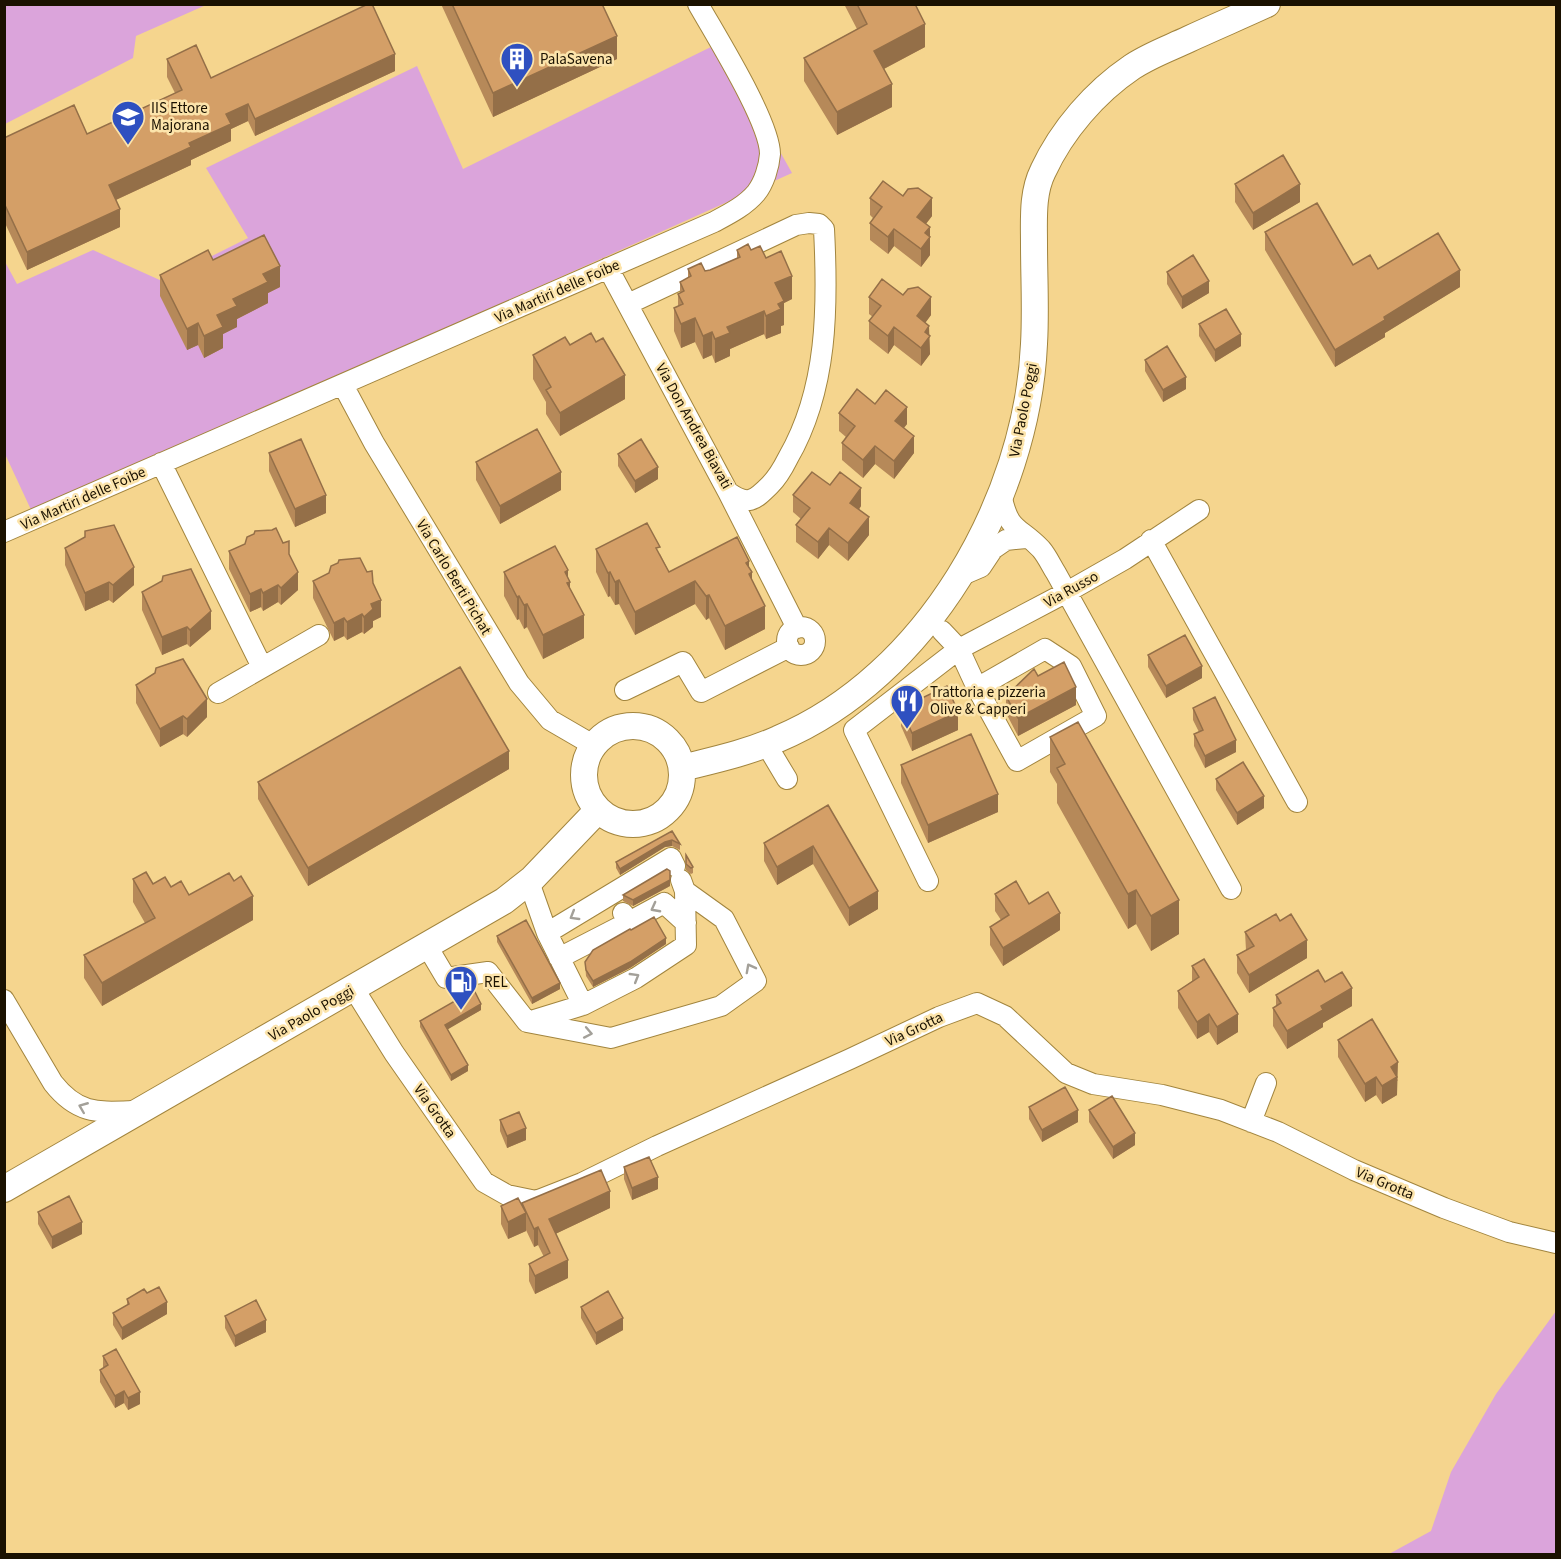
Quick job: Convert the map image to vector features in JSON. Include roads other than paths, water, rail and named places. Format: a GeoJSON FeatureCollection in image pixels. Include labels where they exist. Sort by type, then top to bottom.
{"type":"FeatureCollection","features":[{"type":"Feature","properties":{"kind":"main road","name":"Via Paolo Poggi"},"geometry":{"type":"LineString","coordinates":[[682,768],[766,744],[809,724],[865,685],[921,629],[942,603],[960,576],[986,528],[1016,453],[1031,378],[1034,344],[1034,206],[1042,172],[1055,149],[1086,107],[1107,86],[1131,68],[1151,56],[1267,4]]}},
{"type":"Feature","properties":{"kind":"main road"},"geometry":{"type":"LineString","coordinates":[[637,726],[653,730],[667,740],[677,753],[682,768],[680,791],[668,810],[650,822],[628,825],[607,817],[598,810],[586,790],[584,779],[584,767],[593,746],[605,734],[620,728],[637,726]]}},
{"type":"Feature","properties":{"kind":"main road","name":"Via Paolo Poggi"},"geometry":{"type":"LineString","coordinates":[[4,1188],[504,901],[529,882],[598,810]]}},
{"type":"Feature","properties":{"kind":"street","name":"Via Martiri delle Foibe"},"geometry":{"type":"LineString","coordinates":[[4,532],[714,222],[739,209],[756,193],[764,180],[770,153],[760,118],[698,4]]}},
{"type":"Feature","properties":{"kind":"street","name":"Via Don Andrea Biavati"},"geometry":{"type":"LineString","coordinates":[[608,268],[728,492],[740,500],[749,501],[763,492],[777,478],[799,440],[814,398],[822,352],[825,306],[824,229],[819,224],[796,225],[627,303]]}},
{"type":"Feature","properties":{"kind":"street","name":"Via Carlo Berti Pichat"},"geometry":{"type":"LineString","coordinates":[[343,385],[374,443],[519,683],[550,720],[593,746]]}},
{"type":"Feature","properties":{"kind":"street","name":"Via Martiri delle Foibe"},"geometry":{"type":"LineString","coordinates":[[161,463],[262,667]]}},
{"type":"Feature","properties":{"kind":"street"},"geometry":{"type":"LineString","coordinates":[[625,690],[683,662],[701,692],[789,647],[793,653],[802,656],[813,649],[815,640],[812,632],[803,627],[797,628],[728,492]]}},
{"type":"Feature","properties":{"kind":"street"},"geometry":{"type":"LineString","coordinates":[[1001,494],[1005,515],[1015,528],[1042,551],[1067,592],[1231,889]]}},
{"type":"Feature","properties":{"kind":"street","name":"Via Russo"},"geometry":{"type":"LineString","coordinates":[[928,881],[854,730],[959,649],[1125,559],[1198,510]]}},
{"type":"Feature","properties":{"kind":"street"},"geometry":{"type":"LineString","coordinates":[[960,576],[981,567],[993,549],[1006,540],[1026,538]]}},
{"type":"Feature","properties":{"kind":"street"},"geometry":{"type":"LineString","coordinates":[[1151,540],[1297,802]]}},
{"type":"Feature","properties":{"kind":"street"},"geometry":{"type":"LineString","coordinates":[[942,631],[959,649],[977,687],[1017,761],[1096,716],[1071,666],[1045,649],[977,687]]}},
{"type":"Feature","properties":{"kind":"street"},"geometry":{"type":"LineString","coordinates":[[218,693],[319,635]]}},
{"type":"Feature","properties":{"kind":"street"},"geometry":{"type":"LineString","coordinates":[[766,744],[787,778]]}},
{"type":"Feature","properties":{"kind":"street"},"geometry":{"type":"LineString","coordinates":[[529,1022],[583,1005],[636,978],[686,945],[686,923],[680,879],[671,858],[620,907],[560,958]]}},
{"type":"Feature","properties":{"kind":"street"},"geometry":{"type":"LineString","coordinates":[[427,946],[446,978],[488,972],[529,1022],[611,1038],[721,1006],[756,981],[724,919],[680,879]]}},
{"type":"Feature","properties":{"kind":"street"},"geometry":{"type":"LineString","coordinates":[[529,882],[547,933],[583,1005]]}},
{"type":"Feature","properties":{"kind":"street"},"geometry":{"type":"LineString","coordinates":[[547,933],[620,907],[664,903],[686,923]]}},
{"type":"Feature","properties":{"kind":"street","name":"Via Grotta"},"geometry":{"type":"LineString","coordinates":[[354,989],[394,1053],[484,1182],[507,1195],[536,1201],[582,1183],[666,1141],[939,1017],[977,1003],[1005,1016],[1066,1073],[1093,1084],[1162,1095],[1221,1110],[1278,1132],[1354,1170],[1444,1208],[1509,1232],[1557,1243]]}},
{"type":"Feature","properties":{"kind":"street"},"geometry":{"type":"LineString","coordinates":[[4,1000],[62,1095],[75,1105],[92,1111],[140,1111]]}},
{"type":"Feature","properties":{"kind":"street"},"geometry":{"type":"LineString","coordinates":[[1251,1122],[1266,1083]]}},
{"type":"Feature","properties":{"kind":"place","name":"PalaSavena"},"geometry":{"type":"Point","coordinates":[517,88]}},
{"type":"Feature","properties":{"kind":"place","name":"IIS Ettore Majorana"},"geometry":{"type":"Point","coordinates":[128,146]}},
{"type":"Feature","properties":{"kind":"place","name":"Trattoria e pizzeria Olive & Capperi"},"geometry":{"type":"Point","coordinates":[907,730]}},
{"type":"Feature","properties":{"kind":"place","name":"REL"},"geometry":{"type":"Point","coordinates":[461,1011]}}]}
